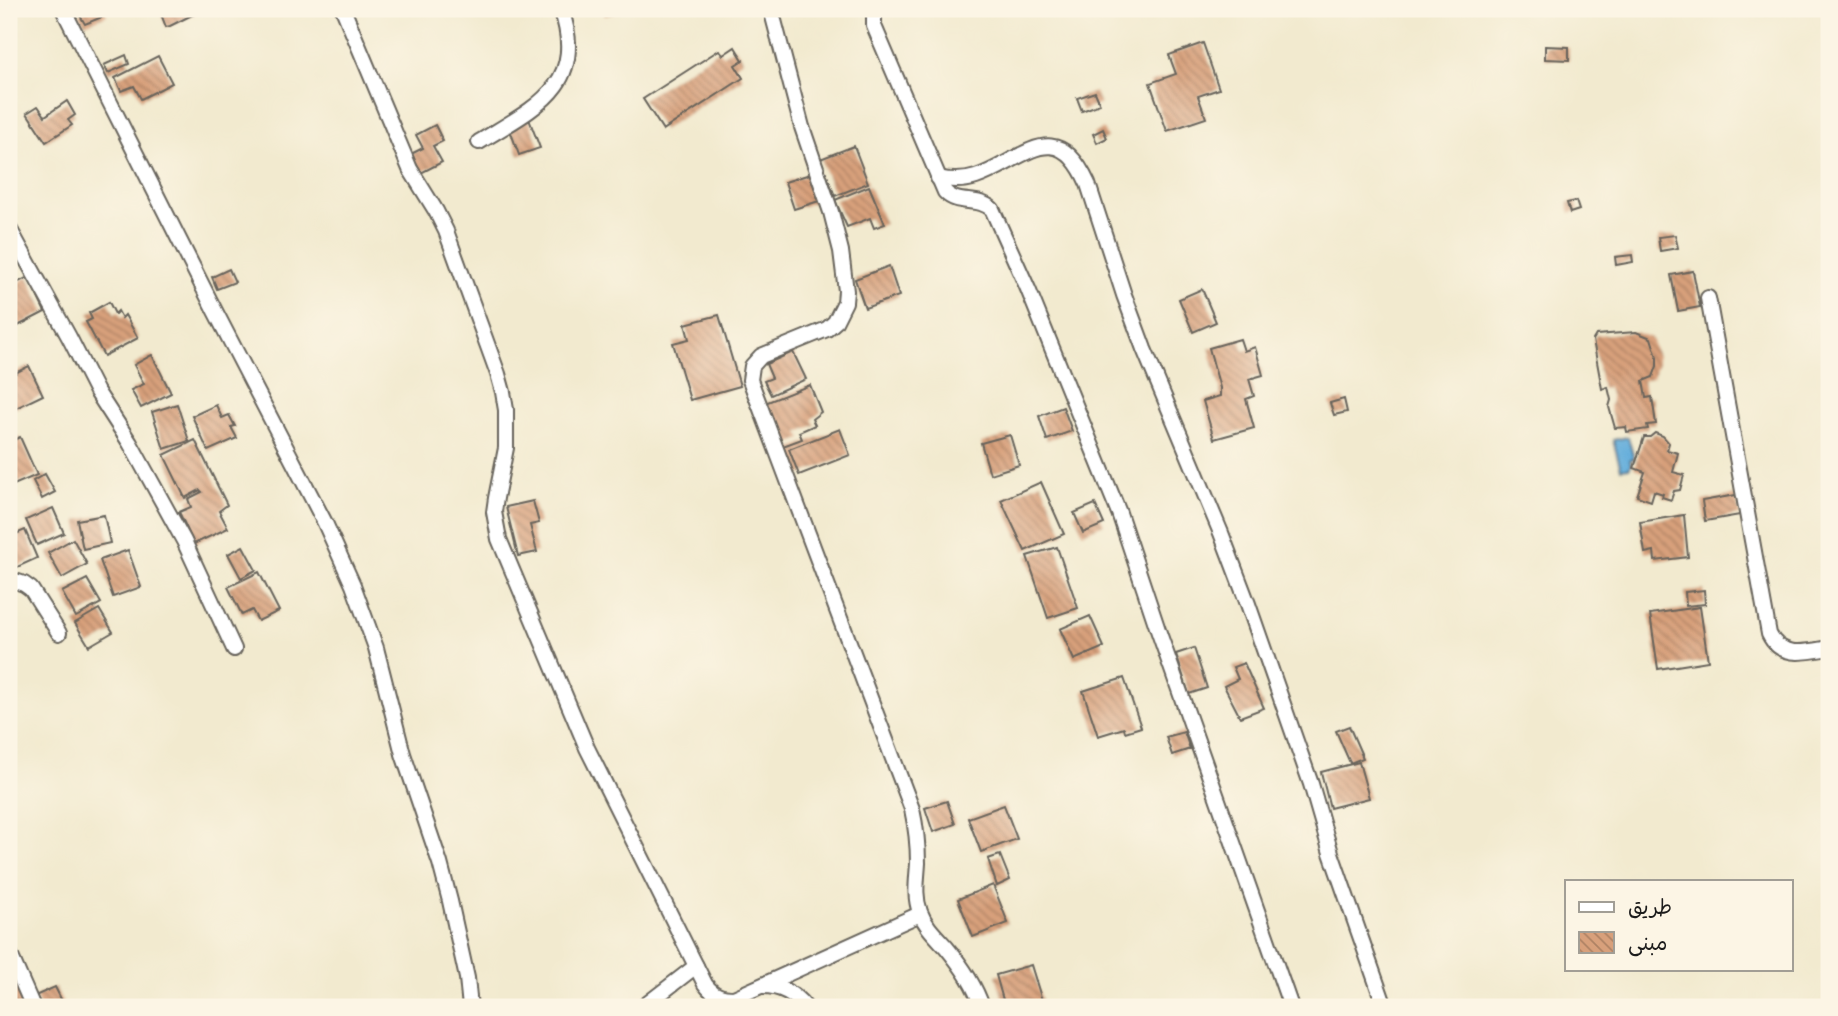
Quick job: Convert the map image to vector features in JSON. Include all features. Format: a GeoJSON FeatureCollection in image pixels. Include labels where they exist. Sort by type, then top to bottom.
{"type":"FeatureCollection","features":[{"type":"Feature","properties":{"kind":"street"},"geometry":{"type":"LineString","coordinates":[[63,9],[325,523],[352,584],[376,648],[403,754],[440,863],[459,939],[470,1007]]}},
{"type":"Feature","properties":{"kind":"street"},"geometry":{"type":"LineString","coordinates":[[343,9],[410,169],[446,231],[498,374],[507,429],[494,512],[499,539],[587,748],[705,984],[717,996],[734,998],[920,914]]}},
{"type":"Feature","properties":{"kind":"street"},"geometry":{"type":"LineString","coordinates":[[479,142],[534,107],[556,86],[563,72],[569,43],[561,9]]}},
{"type":"Feature","properties":{"kind":"street"},"geometry":{"type":"LineString","coordinates":[[771,9],[802,127],[837,231],[846,291],[841,312],[835,322],[827,329],[761,356],[752,366],[750,380],[912,809],[918,853],[916,897],[920,914],[961,966],[982,1007]]}},
{"type":"Feature","properties":{"kind":"street"},"geometry":{"type":"LineString","coordinates":[[877,9],[874,26],[945,192],[952,199],[976,201],[992,209],[1028,289],[1119,513],[1291,1007]]}},
{"type":"Feature","properties":{"kind":"street"},"geometry":{"type":"LineString","coordinates":[[939,178],[958,180],[975,177],[1030,149],[1042,146],[1065,151],[1082,171],[1140,339],[1248,604],[1385,1007]]}},
{"type":"Feature","properties":{"kind":"street"},"geometry":{"type":"LineString","coordinates":[[9,228],[97,392],[130,443],[184,541],[234,649]]}},
{"type":"Feature","properties":{"kind":"street"},"geometry":{"type":"LineString","coordinates":[[1708,298],[1769,634],[1776,645],[1788,652],[1829,648]]}},
{"type":"Feature","properties":{"kind":"street"},"geometry":{"type":"LineString","coordinates":[[9,579],[31,589],[59,633]]}},
{"type":"Feature","properties":{"kind":"street"},"geometry":{"type":"LineString","coordinates":[[9,952],[33,1007]]}},
{"type":"Feature","properties":{"kind":"street"},"geometry":{"type":"LineString","coordinates":[[643,1007],[696,966]]}},
{"type":"Feature","properties":{"kind":"street"},"geometry":{"type":"LineString","coordinates":[[761,985],[784,989],[804,1007]]}},
{"type":"Feature","properties":{"kind":"water"},"geometry":{"type":"Polygon","coordinates":[[[1628,437],[1634,459],[1630,459],[1629,468],[1621,469],[1613,440],[1628,437]]]}},
{"type":"Feature","properties":{"kind":"building"},"geometry":{"type":"Polygon","coordinates":[[[90,9],[104,9],[107,15],[85,24],[79,14],[90,9]]]}},
{"type":"Feature","properties":{"kind":"building"},"geometry":{"type":"Polygon","coordinates":[[[159,9],[204,9],[166,27],[159,9]]]}},
{"type":"Feature","properties":{"kind":"building"},"geometry":{"type":"Polygon","coordinates":[[[603,9],[622,9],[622,11],[605,16],[603,9]]]}},
{"type":"Feature","properties":{"kind":"building"},"geometry":{"type":"Polygon","coordinates":[[[1203,43],[1219,89],[1198,96],[1206,118],[1167,131],[1150,83],[1176,74],[1169,55],[1203,43]]]}},
{"type":"Feature","properties":{"kind":"building"},"geometry":{"type":"Polygon","coordinates":[[[1545,46],[1569,47],[1569,60],[1545,59],[1545,46]]]}},
{"type":"Feature","properties":{"kind":"building"},"geometry":{"type":"Polygon","coordinates":[[[735,47],[743,60],[735,65],[743,78],[663,130],[643,99],[719,50],[723,55],[735,47]]]}},
{"type":"Feature","properties":{"kind":"building"},"geometry":{"type":"Polygon","coordinates":[[[126,55],[129,64],[108,73],[104,65],[126,55]]]}},
{"type":"Feature","properties":{"kind":"building"},"geometry":{"type":"Polygon","coordinates":[[[158,56],[172,83],[141,99],[134,86],[121,91],[115,78],[158,56]]]}},
{"type":"Feature","properties":{"kind":"building"},"geometry":{"type":"Polygon","coordinates":[[[1095,92],[1100,104],[1082,111],[1077,98],[1095,92]]]}},
{"type":"Feature","properties":{"kind":"building"},"geometry":{"type":"Polygon","coordinates":[[[67,101],[75,115],[68,120],[72,125],[46,142],[27,113],[38,106],[45,116],[67,101]]]}},
{"type":"Feature","properties":{"kind":"building"},"geometry":{"type":"Polygon","coordinates":[[[529,119],[540,148],[519,155],[509,127],[529,119]]]}},
{"type":"Feature","properties":{"kind":"building"},"geometry":{"type":"Polygon","coordinates":[[[435,125],[443,141],[433,146],[442,162],[421,173],[411,154],[423,148],[416,135],[435,125]]]}},
{"type":"Feature","properties":{"kind":"building"},"geometry":{"type":"Polygon","coordinates":[[[1103,129],[1107,138],[1097,143],[1093,134],[1103,129]]]}},
{"type":"Feature","properties":{"kind":"building"},"geometry":{"type":"Polygon","coordinates":[[[854,146],[868,183],[835,196],[820,159],[854,146]]]}},
{"type":"Feature","properties":{"kind":"building"},"geometry":{"type":"Polygon","coordinates":[[[810,174],[819,201],[794,209],[785,182],[810,174]]]}},
{"type":"Feature","properties":{"kind":"building"},"geometry":{"type":"Polygon","coordinates":[[[869,186],[885,224],[874,228],[870,218],[847,227],[835,200],[869,186]]]}},
{"type":"Feature","properties":{"kind":"building"},"geometry":{"type":"Polygon","coordinates":[[[1576,201],[1579,210],[1570,213],[1567,203],[1576,201]]]}},
{"type":"Feature","properties":{"kind":"building"},"geometry":{"type":"Polygon","coordinates":[[[1675,235],[1678,248],[1660,251],[1658,237],[1675,235]]]}},
{"type":"Feature","properties":{"kind":"building"},"geometry":{"type":"Polygon","coordinates":[[[1632,255],[1633,262],[1616,265],[1615,257],[1632,255]]]}},
{"type":"Feature","properties":{"kind":"building"},"geometry":{"type":"Polygon","coordinates":[[[889,266],[899,296],[865,308],[855,279],[889,266]]]}},
{"type":"Feature","properties":{"kind":"building"},"geometry":{"type":"Polygon","coordinates":[[[229,269],[235,282],[217,289],[212,277],[229,269]]]}},
{"type":"Feature","properties":{"kind":"building"},"geometry":{"type":"Polygon","coordinates":[[[1693,271],[1700,307],[1678,311],[1671,275],[1693,271]]]}},
{"type":"Feature","properties":{"kind":"building"},"geometry":{"type":"Polygon","coordinates":[[[28,277],[45,312],[14,328],[9,316],[9,287],[28,277]]]}},
{"type":"Feature","properties":{"kind":"building"},"geometry":{"type":"Polygon","coordinates":[[[1202,289],[1216,322],[1193,332],[1179,299],[1202,289]]]}},
{"type":"Feature","properties":{"kind":"building"},"geometry":{"type":"Polygon","coordinates":[[[109,302],[115,314],[118,311],[122,318],[125,315],[138,338],[104,356],[86,322],[92,319],[89,313],[109,302]]]}},
{"type":"Feature","properties":{"kind":"building"},"geometry":{"type":"Polygon","coordinates":[[[719,315],[740,386],[690,400],[673,343],[689,339],[685,324],[719,315]]]}},
{"type":"Feature","properties":{"kind":"building"},"geometry":{"type":"Polygon","coordinates":[[[1636,332],[1651,338],[1657,357],[1653,377],[1643,381],[1646,398],[1652,397],[1656,424],[1647,425],[1648,429],[1627,432],[1626,427],[1615,428],[1609,407],[1611,400],[1608,387],[1602,389],[1593,340],[1596,335],[1636,332]]]}},
{"type":"Feature","properties":{"kind":"building"},"geometry":{"type":"Polygon","coordinates":[[[1240,339],[1244,351],[1255,347],[1263,375],[1249,379],[1254,396],[1246,399],[1254,428],[1214,439],[1203,401],[1220,396],[1209,348],[1240,339]]]}},
{"type":"Feature","properties":{"kind":"building"},"geometry":{"type":"Polygon","coordinates":[[[793,352],[806,379],[771,395],[764,381],[772,378],[766,364],[793,352]]]}},
{"type":"Feature","properties":{"kind":"building"},"geometry":{"type":"Polygon","coordinates":[[[152,355],[171,393],[141,408],[131,390],[144,384],[134,365],[152,355]]]}},
{"type":"Feature","properties":{"kind":"building"},"geometry":{"type":"Polygon","coordinates":[[[29,366],[43,395],[14,409],[9,399],[9,376],[29,366]]]}},
{"type":"Feature","properties":{"kind":"building"},"geometry":{"type":"Polygon","coordinates":[[[810,385],[821,412],[812,419],[815,425],[799,432],[802,439],[783,446],[765,403],[810,385]]]}},
{"type":"Feature","properties":{"kind":"building"},"geometry":{"type":"Polygon","coordinates":[[[1344,399],[1347,412],[1334,415],[1330,403],[1344,399]]]}},
{"type":"Feature","properties":{"kind":"building"},"geometry":{"type":"Polygon","coordinates":[[[177,404],[189,441],[164,449],[152,412],[177,404]]]}},
{"type":"Feature","properties":{"kind":"building"},"geometry":{"type":"Polygon","coordinates":[[[216,405],[222,418],[229,415],[237,438],[208,451],[192,416],[216,405]]]}},
{"type":"Feature","properties":{"kind":"building"},"geometry":{"type":"Polygon","coordinates":[[[1063,407],[1072,431],[1047,440],[1039,416],[1063,407]]]}},
{"type":"Feature","properties":{"kind":"building"},"geometry":{"type":"Polygon","coordinates":[[[840,429],[850,455],[799,475],[789,449],[840,429]]]}},
{"type":"Feature","properties":{"kind":"building"},"geometry":{"type":"Polygon","coordinates":[[[1655,433],[1663,436],[1669,443],[1667,450],[1678,453],[1673,472],[1684,475],[1680,490],[1674,491],[1671,500],[1654,491],[1651,501],[1637,496],[1645,472],[1634,468],[1644,437],[1655,433]]]}},
{"type":"Feature","properties":{"kind":"building"},"geometry":{"type":"Polygon","coordinates":[[[1010,435],[1019,465],[990,474],[981,443],[1010,435]]]}},
{"type":"Feature","properties":{"kind":"building"},"geometry":{"type":"Polygon","coordinates":[[[20,437],[37,475],[9,487],[9,442],[20,437]]]}},
{"type":"Feature","properties":{"kind":"building"},"geometry":{"type":"Polygon","coordinates":[[[195,440],[227,505],[219,511],[228,528],[194,544],[179,512],[191,507],[188,499],[202,492],[200,490],[185,498],[164,455],[195,440]]]}},
{"type":"Feature","properties":{"kind":"building"},"geometry":{"type":"Polygon","coordinates":[[[45,474],[55,492],[42,499],[33,481],[45,474]]]}},
{"type":"Feature","properties":{"kind":"building"},"geometry":{"type":"Polygon","coordinates":[[[1041,482],[1064,534],[1025,551],[1001,500],[1041,482]]]}},
{"type":"Feature","properties":{"kind":"building"},"geometry":{"type":"Polygon","coordinates":[[[1736,495],[1740,515],[1705,521],[1702,501],[1736,495]]]}},
{"type":"Feature","properties":{"kind":"building"},"geometry":{"type":"Polygon","coordinates":[[[533,501],[539,523],[530,525],[537,552],[518,556],[506,507],[533,501]]]}},
{"type":"Feature","properties":{"kind":"building"},"geometry":{"type":"Polygon","coordinates":[[[1095,504],[1104,524],[1083,533],[1074,513],[1095,504]]]}},
{"type":"Feature","properties":{"kind":"building"},"geometry":{"type":"Polygon","coordinates":[[[53,508],[64,533],[37,545],[26,520],[53,508]]]}},
{"type":"Feature","properties":{"kind":"building"},"geometry":{"type":"Polygon","coordinates":[[[104,515],[110,543],[83,549],[77,520],[104,515]]]}},
{"type":"Feature","properties":{"kind":"building"},"geometry":{"type":"Polygon","coordinates":[[[1684,515],[1688,557],[1655,561],[1654,551],[1645,553],[1640,522],[1684,515]]]}},
{"type":"Feature","properties":{"kind":"building"},"geometry":{"type":"Polygon","coordinates":[[[25,530],[37,558],[13,569],[9,559],[9,537],[25,530]]]}},
{"type":"Feature","properties":{"kind":"building"},"geometry":{"type":"Polygon","coordinates":[[[73,539],[87,564],[62,578],[48,553],[73,539]]]}},
{"type":"Feature","properties":{"kind":"building"},"geometry":{"type":"Polygon","coordinates":[[[243,546],[256,570],[241,578],[228,554],[243,546]]]}},
{"type":"Feature","properties":{"kind":"building"},"geometry":{"type":"Polygon","coordinates":[[[1057,547],[1078,608],[1048,618],[1027,556],[1057,547]]]}},
{"type":"Feature","properties":{"kind":"building"},"geometry":{"type":"Polygon","coordinates":[[[128,550],[141,587],[113,597],[100,560],[128,550]]]}},
{"type":"Feature","properties":{"kind":"building"},"geometry":{"type":"Polygon","coordinates":[[[259,572],[279,611],[258,621],[252,610],[242,615],[228,587],[259,572]]]}},
{"type":"Feature","properties":{"kind":"building"},"geometry":{"type":"Polygon","coordinates":[[[87,579],[101,603],[76,617],[62,592],[87,579]]]}},
{"type":"Feature","properties":{"kind":"building"},"geometry":{"type":"Polygon","coordinates":[[[1704,590],[1705,604],[1686,606],[1685,592],[1704,590]]]}},
{"type":"Feature","properties":{"kind":"building"},"geometry":{"type":"Polygon","coordinates":[[[1700,607],[1708,661],[1658,669],[1650,614],[1700,607]]]}},
{"type":"Feature","properties":{"kind":"building"},"geometry":{"type":"Polygon","coordinates":[[[99,609],[113,632],[89,646],[75,623],[99,609]]]}},
{"type":"Feature","properties":{"kind":"building"},"geometry":{"type":"Polygon","coordinates":[[[1090,616],[1104,647],[1074,660],[1060,629],[1090,616]]]}},
{"type":"Feature","properties":{"kind":"building"},"geometry":{"type":"Polygon","coordinates":[[[1194,648],[1207,688],[1189,694],[1176,654],[1194,648]]]}},
{"type":"Feature","properties":{"kind":"building"},"geometry":{"type":"Polygon","coordinates":[[[1244,663],[1264,708],[1240,717],[1224,686],[1238,679],[1233,667],[1244,663]]]}},
{"type":"Feature","properties":{"kind":"building"},"geometry":{"type":"Polygon","coordinates":[[[1124,678],[1141,727],[1125,732],[1124,728],[1098,736],[1083,691],[1124,678]]]}},
{"type":"Feature","properties":{"kind":"building"},"geometry":{"type":"Polygon","coordinates":[[[1349,726],[1363,758],[1350,763],[1336,731],[1349,726]]]}},
{"type":"Feature","properties":{"kind":"building"},"geometry":{"type":"Polygon","coordinates":[[[1184,732],[1190,749],[1172,755],[1166,737],[1184,732]]]}},
{"type":"Feature","properties":{"kind":"building"},"geometry":{"type":"Polygon","coordinates":[[[1359,762],[1369,798],[1330,808],[1321,772],[1359,762]]]}},
{"type":"Feature","properties":{"kind":"building"},"geometry":{"type":"Polygon","coordinates":[[[947,801],[955,824],[933,832],[925,808],[947,801]]]}},
{"type":"Feature","properties":{"kind":"building"},"geometry":{"type":"Polygon","coordinates":[[[1004,805],[1017,839],[981,852],[968,818],[1004,805]]]}},
{"type":"Feature","properties":{"kind":"building"},"geometry":{"type":"Polygon","coordinates":[[[1000,855],[1010,880],[997,886],[988,859],[1000,855]]]}},
{"type":"Feature","properties":{"kind":"building"},"geometry":{"type":"Polygon","coordinates":[[[993,885],[1008,923],[973,937],[958,899],[993,885]]]}},
{"type":"Feature","properties":{"kind":"building"},"geometry":{"type":"Polygon","coordinates":[[[1031,965],[1044,1007],[1005,1007],[996,975],[1031,965]]]}},
{"type":"Feature","properties":{"kind":"building"},"geometry":{"type":"Polygon","coordinates":[[[12,973],[27,1007],[9,1007],[9,975],[12,973]]]}},
{"type":"Feature","properties":{"kind":"building"},"geometry":{"type":"Polygon","coordinates":[[[55,987],[65,1007],[40,1007],[35,996],[55,987]]]}}]}
